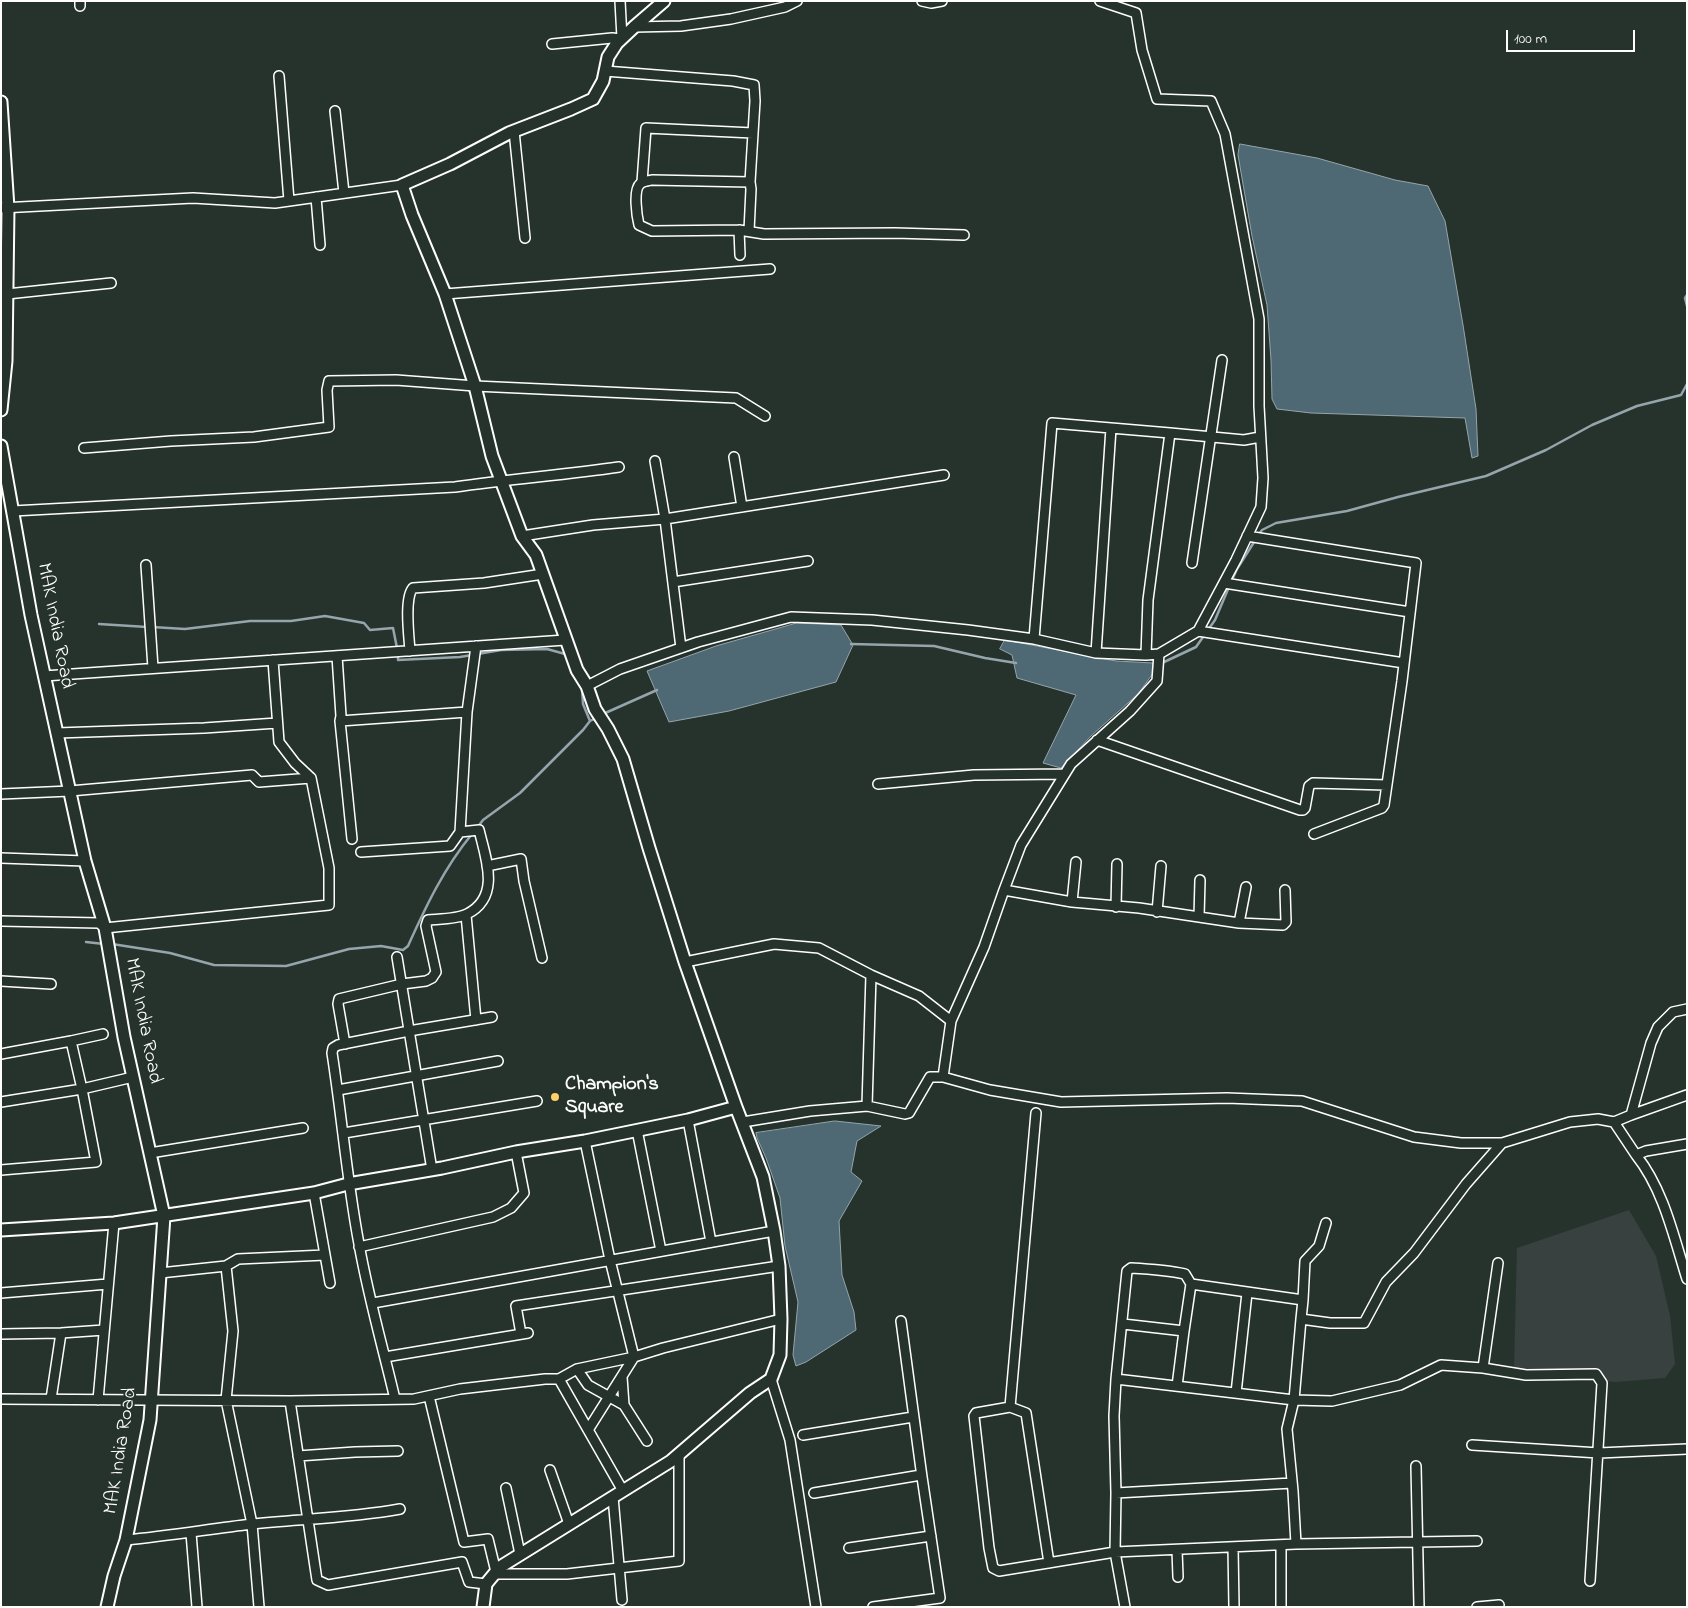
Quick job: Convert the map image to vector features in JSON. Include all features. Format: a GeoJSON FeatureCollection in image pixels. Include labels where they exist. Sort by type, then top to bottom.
{"type":"FeatureCollection","features":[{"type":"Feature","properties":{"kind":"street"},"geometry":{"type":"LineString","coordinates":[[620,1],[622,38]]}},
{"type":"Feature","properties":{"kind":"street"},"geometry":{"type":"LineString","coordinates":[[5,208],[193,198],[275,203],[402,186],[514,131],[593,99],[603,81],[608,57],[622,38],[664,1]]}},
{"type":"Feature","properties":{"kind":"street"},"geometry":{"type":"LineString","coordinates":[[634,27],[681,26],[732,19],[785,8],[797,1]]}},
{"type":"Feature","properties":{"kind":"street"},"geometry":{"type":"LineString","coordinates":[[922,1],[931,3],[942,1]]}},
{"type":"Feature","properties":{"kind":"street"},"geometry":{"type":"LineString","coordinates":[[1100,1],[1136,13],[1142,50],[1157,99],[1211,101],[1225,134],[1259,319],[1260,437],[1263,478],[1261,507],[1254,537],[1204,632],[1159,661]]}},
{"type":"Feature","properties":{"kind":"street"},"geometry":{"type":"LineString","coordinates":[[552,44],[622,38]]}},
{"type":"Feature","properties":{"kind":"street"},"geometry":{"type":"LineString","coordinates":[[605,70],[733,81],[754,85],[750,182],[752,189],[749,230]]}},
{"type":"Feature","properties":{"kind":"street"},"geometry":{"type":"LineString","coordinates":[[279,76],[289,201]]}},
{"type":"Feature","properties":{"kind":"street"},"geometry":{"type":"LineString","coordinates":[[1,102],[7,294],[1,410]]}},
{"type":"Feature","properties":{"kind":"street"},"geometry":{"type":"LineString","coordinates":[[335,110],[344,193]]}},
{"type":"Feature","properties":{"kind":"street"},"geometry":{"type":"LineString","coordinates":[[642,182],[646,128],[753,133]]}},
{"type":"Feature","properties":{"kind":"street"},"geometry":{"type":"LineString","coordinates":[[514,131],[525,238]]}},
{"type":"Feature","properties":{"kind":"street"},"geometry":{"type":"LineString","coordinates":[[750,182],[652,180],[642,182],[638,186],[636,215],[639,225],[652,230],[749,230],[764,234],[895,233],[964,235]]}},
{"type":"Feature","properties":{"kind":"street"},"geometry":{"type":"LineString","coordinates":[[402,186],[445,294],[475,386],[492,456],[522,536],[536,555],[565,640],[577,670],[587,686],[594,709],[608,728],[623,759],[685,962],[736,1107],[763,1177],[774,1231],[778,1266],[781,1319],[780,1355],[770,1379],[750,1393],[671,1461],[500,1567],[486,1584],[483,1607]]}},
{"type":"Feature","properties":{"kind":"street"},"geometry":{"type":"LineString","coordinates":[[316,197],[320,245]]}},
{"type":"Feature","properties":{"kind":"street"},"geometry":{"type":"LineString","coordinates":[[740,230],[740,255]]}},
{"type":"Feature","properties":{"kind":"street"},"geometry":{"type":"LineString","coordinates":[[445,294],[770,269]]}},
{"type":"Feature","properties":{"kind":"street"},"geometry":{"type":"LineString","coordinates":[[7,294],[111,283]]}},
{"type":"Feature","properties":{"kind":"street"},"geometry":{"type":"LineString","coordinates":[[1192,563],[1222,360]]}},
{"type":"Feature","properties":{"kind":"street"},"geometry":{"type":"LineString","coordinates":[[84,448],[254,437],[329,427],[327,390],[329,381],[396,380],[475,386],[736,398],[766,416]]}},
{"type":"Feature","properties":{"kind":"street"},"geometry":{"type":"LineString","coordinates":[[1034,639],[1052,423],[1244,440],[1260,437]]}},
{"type":"Feature","properties":{"kind":"street"},"geometry":{"type":"LineString","coordinates":[[1096,654],[1111,428]]}},
{"type":"Feature","properties":{"kind":"street"},"geometry":{"type":"LineString","coordinates":[[1146,656],[1148,600],[1170,433]]}},
{"type":"Feature","properties":{"kind":"street","name":"MAK India Road"},"geometry":{"type":"LineString","coordinates":[[1,446],[31,615],[85,861],[105,928],[133,1077],[164,1216],[150,1420],[126,1540],[114,1576],[107,1607]]}},
{"type":"Feature","properties":{"kind":"street"},"geometry":{"type":"LineString","coordinates":[[734,457],[742,507]]}},
{"type":"Feature","properties":{"kind":"street"},"geometry":{"type":"LineString","coordinates":[[655,461],[665,519],[681,648]]}},
{"type":"Feature","properties":{"kind":"street"},"geometry":{"type":"LineString","coordinates":[[12,512],[446,487],[619,468]]}},
{"type":"Feature","properties":{"kind":"street"},"geometry":{"type":"LineString","coordinates":[[522,536],[593,525],[665,519],[944,475]]}},
{"type":"Feature","properties":{"kind":"street"},"geometry":{"type":"LineString","coordinates":[[1254,537],[1416,563],[1384,806],[1314,834]]}},
{"type":"Feature","properties":{"kind":"street"},"geometry":{"type":"LineString","coordinates":[[673,582],[808,561]]}},
{"type":"Feature","properties":{"kind":"street"},"geometry":{"type":"LineString","coordinates":[[146,565],[153,668]]}},
{"type":"Feature","properties":{"kind":"street"},"geometry":{"type":"LineString","coordinates":[[410,651],[408,601],[410,591],[413,588],[484,583],[542,574]]}},
{"type":"Feature","properties":{"kind":"street"},"geometry":{"type":"LineString","coordinates":[[1228,584],[1410,612]]}},
{"type":"Feature","properties":{"kind":"street"},"geometry":{"type":"LineString","coordinates":[[587,686],[620,670],[698,642],[791,617],[872,620],[968,630],[1034,639],[1096,654],[1146,656],[1159,661]]}},
{"type":"Feature","properties":{"kind":"street"},"geometry":{"type":"LineString","coordinates":[[1204,632],[1404,663]]}},
{"type":"Feature","properties":{"kind":"street"},"geometry":{"type":"LineString","coordinates":[[44,676],[565,640]]}},
{"type":"Feature","properties":{"kind":"street"},"geometry":{"type":"LineString","coordinates":[[361,852],[450,846],[462,832],[467,712],[476,646]]}},
{"type":"Feature","properties":{"kind":"street"},"geometry":{"type":"LineString","coordinates":[[337,656],[342,716],[340,721],[352,839]]}},
{"type":"Feature","properties":{"kind":"street"},"geometry":{"type":"LineString","coordinates":[[1,921],[99,923],[105,928],[329,905],[329,868],[311,778],[295,763],[279,742],[273,660]]}},
{"type":"Feature","properties":{"kind":"street"},"geometry":{"type":"LineString","coordinates":[[943,1077],[951,1021],[984,947],[1022,845],[1070,764],[1130,711],[1157,681],[1159,661]]}},
{"type":"Feature","properties":{"kind":"street"},"geometry":{"type":"LineString","coordinates":[[340,721],[467,712]]}},
{"type":"Feature","properties":{"kind":"street"},"geometry":{"type":"LineString","coordinates":[[57,732],[204,728],[277,723]]}},
{"type":"Feature","properties":{"kind":"street"},"geometry":{"type":"LineString","coordinates":[[1097,740],[1300,810],[1305,808],[1309,786],[1313,783],[1387,786]]}},
{"type":"Feature","properties":{"kind":"street"},"geometry":{"type":"LineString","coordinates":[[878,784],[974,776],[1064,774]]}},
{"type":"Feature","properties":{"kind":"street"},"geometry":{"type":"LineString","coordinates":[[1,794],[70,791],[252,775],[259,782],[311,778]]}},
{"type":"Feature","properties":{"kind":"street"},"geometry":{"type":"LineString","coordinates":[[345,1044],[338,1004],[339,999],[402,984],[426,981],[432,978],[436,972],[426,926],[428,920],[466,915],[482,902],[489,879],[479,830],[462,832]]}},
{"type":"Feature","properties":{"kind":"street"},"geometry":{"type":"LineString","coordinates":[[1,858],[85,861]]}},
{"type":"Feature","properties":{"kind":"street"},"geometry":{"type":"LineString","coordinates":[[487,866],[521,859],[524,881],[542,958]]}},
{"type":"Feature","properties":{"kind":"street"},"geometry":{"type":"LineString","coordinates":[[1072,902],[1076,862]]}},
{"type":"Feature","properties":{"kind":"street"},"geometry":{"type":"LineString","coordinates":[[1116,906],[1117,864]]}},
{"type":"Feature","properties":{"kind":"street"},"geometry":{"type":"LineString","coordinates":[[1157,912],[1161,866]]}},
{"type":"Feature","properties":{"kind":"street"},"geometry":{"type":"LineString","coordinates":[[1199,917],[1200,880]]}},
{"type":"Feature","properties":{"kind":"street"},"geometry":{"type":"LineString","coordinates":[[1240,923],[1246,887]]}},
{"type":"Feature","properties":{"kind":"street"},"geometry":{"type":"LineString","coordinates":[[1004,890],[1072,902],[1240,923],[1275,925],[1285,924],[1285,890]]}},
{"type":"Feature","properties":{"kind":"street"},"geometry":{"type":"LineString","coordinates":[[466,915],[476,1020]]}},
{"type":"Feature","properties":{"kind":"street"},"geometry":{"type":"LineString","coordinates":[[685,962],[774,944],[819,948],[871,975],[919,996],[951,1021]]}},
{"type":"Feature","properties":{"kind":"street"},"geometry":{"type":"LineString","coordinates":[[397,957],[432,1170]]}},
{"type":"Feature","properties":{"kind":"street"},"geometry":{"type":"LineString","coordinates":[[867,1106],[871,975]]}},
{"type":"Feature","properties":{"kind":"street"},"geometry":{"type":"LineString","coordinates":[[1,981],[52,984]]}},
{"type":"Feature","properties":{"kind":"street"},"geometry":{"type":"LineString","coordinates":[[1631,1115],[1651,1043],[1658,1027],[1673,1012],[1687,1009]]}},
{"type":"Feature","properties":{"kind":"street"},"geometry":{"type":"LineString","coordinates":[[396,1399],[359,1247],[348,1184],[344,1133],[332,1053],[334,1048],[345,1044],[492,1017]]}},
{"type":"Feature","properties":{"kind":"street"},"geometry":{"type":"LineString","coordinates":[[1,1054],[103,1034]]}},
{"type":"Feature","properties":{"kind":"street"},"geometry":{"type":"LineString","coordinates":[[1,1170],[96,1162],[71,1041]]}},
{"type":"Feature","properties":{"kind":"street"},"geometry":{"type":"LineString","coordinates":[[338,1090],[498,1060]]}},
{"type":"Feature","properties":{"kind":"street"},"geometry":{"type":"LineString","coordinates":[[1,1102],[82,1089],[133,1077]]}},
{"type":"Feature","properties":{"kind":"street"},"geometry":{"type":"LineString","coordinates":[[743,1122],[810,1111],[867,1106],[899,1114],[909,1113],[930,1077],[943,1077],[990,1090],[1061,1102],[1227,1098],[1302,1101],[1414,1137],[1461,1143],[1502,1143],[1570,1122],[1598,1119],[1614,1122],[1687,1095]]}},
{"type":"Feature","properties":{"kind":"street"},"geometry":{"type":"LineString","coordinates":[[344,1133],[538,1101]]}},
{"type":"Feature","properties":{"kind":"street"},"geometry":{"type":"LineString","coordinates":[[1,1230],[114,1223],[314,1193],[348,1184],[432,1170],[516,1152],[584,1142],[688,1120],[736,1107]]}},
{"type":"Feature","properties":{"kind":"street"},"geometry":{"type":"LineString","coordinates":[[1010,1407],[1036,1114]]}},
{"type":"Feature","properties":{"kind":"street"},"geometry":{"type":"LineString","coordinates":[[688,1120],[711,1242]]}},
{"type":"Feature","properties":{"kind":"street"},"geometry":{"type":"LineString","coordinates":[[1614,1122],[1651,1178],[1666,1213],[1687,1280]]}},
{"type":"Feature","properties":{"kind":"street"},"geometry":{"type":"LineString","coordinates":[[150,1153],[303,1128]]}},
{"type":"Feature","properties":{"kind":"street"},"geometry":{"type":"LineString","coordinates":[[637,1130],[661,1251]]}},
{"type":"Feature","properties":{"kind":"street"},"geometry":{"type":"LineString","coordinates":[[584,1142],[617,1291],[634,1357],[588,1430]]}},
{"type":"Feature","properties":{"kind":"street"},"geometry":{"type":"LineString","coordinates":[[1301,1319],[1330,1323],[1364,1323],[1386,1282],[1414,1253],[1466,1184],[1502,1143]]}},
{"type":"Feature","properties":{"kind":"street"},"geometry":{"type":"LineString","coordinates":[[1636,1156],[1646,1151],[1687,1144]]}},
{"type":"Feature","properties":{"kind":"street"},"geometry":{"type":"LineString","coordinates":[[359,1247],[493,1217],[511,1208],[524,1193],[516,1152]]}},
{"type":"Feature","properties":{"kind":"street"},"geometry":{"type":"LineString","coordinates":[[314,1193],[330,1283]]}},
{"type":"Feature","properties":{"kind":"street"},"geometry":{"type":"LineString","coordinates":[[98,1400],[114,1223]]}},
{"type":"Feature","properties":{"kind":"street"},"geometry":{"type":"LineString","coordinates":[[1296,1544],[1287,1430],[1294,1400],[1305,1261],[1318,1246],[1326,1223]]}},
{"type":"Feature","properties":{"kind":"street"},"geometry":{"type":"LineString","coordinates":[[373,1304],[774,1231]]}},
{"type":"Feature","properties":{"kind":"street"},"geometry":{"type":"LineString","coordinates":[[160,1273],[226,1266],[238,1260],[325,1256]]}},
{"type":"Feature","properties":{"kind":"street"},"geometry":{"type":"LineString","coordinates":[[1484,1368],[1498,1263]]}},
{"type":"Feature","properties":{"kind":"street"},"geometry":{"type":"LineString","coordinates":[[226,1266],[234,1331],[226,1400],[252,1524],[259,1607]]}},
{"type":"Feature","properties":{"kind":"street"},"geometry":{"type":"LineString","coordinates":[[385,1357],[524,1334],[516,1306],[778,1266]]}},
{"type":"Feature","properties":{"kind":"street"},"geometry":{"type":"LineString","coordinates":[[1125,1607],[1115,1552],[1114,1416],[1126,1274],[1131,1268],[1157,1269],[1185,1274],[1190,1284],[1177,1386]]}},
{"type":"Feature","properties":{"kind":"street"},"geometry":{"type":"LineString","coordinates":[[1,1293],[108,1284]]}},
{"type":"Feature","properties":{"kind":"street"},"geometry":{"type":"LineString","coordinates":[[1190,1284],[1303,1300]]}},
{"type":"Feature","properties":{"kind":"street"},"geometry":{"type":"LineString","coordinates":[[1236,1393],[1247,1293]]}},
{"type":"Feature","properties":{"kind":"street"},"geometry":{"type":"LineString","coordinates":[[1,1399],[414,1399],[460,1389],[559,1379],[576,1368],[634,1357],[781,1319]]}},
{"type":"Feature","properties":{"kind":"street"},"geometry":{"type":"LineString","coordinates":[[876,1606],[940,1598],[921,1475],[901,1321]]}},
{"type":"Feature","properties":{"kind":"street"},"geometry":{"type":"LineString","coordinates":[[1123,1324],[1184,1331]]}},
{"type":"Feature","properties":{"kind":"street"},"geometry":{"type":"LineString","coordinates":[[1,1334],[104,1330]]}},
{"type":"Feature","properties":{"kind":"street"},"geometry":{"type":"LineString","coordinates":[[51,1399],[61,1333]]}},
{"type":"Feature","properties":{"kind":"street"},"geometry":{"type":"LineString","coordinates":[[1116,1379],[1294,1400],[1332,1401],[1400,1384],[1442,1365],[1484,1368],[1526,1375],[1596,1374],[1602,1383],[1590,1581]]}},
{"type":"Feature","properties":{"kind":"street"},"geometry":{"type":"LineString","coordinates":[[576,1368],[588,1385],[624,1404]]}},
{"type":"Feature","properties":{"kind":"street"},"geometry":{"type":"LineString","coordinates":[[622,1377],[624,1404],[647,1441]]}},
{"type":"Feature","properties":{"kind":"street"},"geometry":{"type":"LineString","coordinates":[[559,1379],[623,1491]]}},
{"type":"Feature","properties":{"kind":"street"},"geometry":{"type":"LineString","coordinates":[[770,1379],[790,1440],[816,1607]]}},
{"type":"Feature","properties":{"kind":"street"},"geometry":{"type":"LineString","coordinates":[[429,1396],[464,1542],[488,1539],[495,1573]]}},
{"type":"Feature","properties":{"kind":"street"},"geometry":{"type":"LineString","coordinates":[[290,1400],[317,1580],[328,1585],[462,1562],[469,1582],[486,1584]]}},
{"type":"Feature","properties":{"kind":"street"},"geometry":{"type":"LineString","coordinates":[[1049,1563],[1026,1413],[1010,1407],[976,1413],[974,1416],[989,1548],[993,1568],[999,1572],[1115,1552],[1281,1544],[1477,1541]]}},
{"type":"Feature","properties":{"kind":"street"},"geometry":{"type":"LineString","coordinates":[[803,1435],[913,1417]]}},
{"type":"Feature","properties":{"kind":"street"},"geometry":{"type":"LineString","coordinates":[[1472,1445],[1598,1454],[1687,1448]]}},
{"type":"Feature","properties":{"kind":"street"},"geometry":{"type":"LineString","coordinates":[[298,1456],[398,1451]]}},
{"type":"Feature","properties":{"kind":"street"},"geometry":{"type":"LineString","coordinates":[[495,1573],[567,1574],[679,1561],[679,1455]]}},
{"type":"Feature","properties":{"kind":"street"},"geometry":{"type":"LineString","coordinates":[[1416,1466],[1419,1607]]}},
{"type":"Feature","properties":{"kind":"street"},"geometry":{"type":"LineString","coordinates":[[550,1470],[569,1524]]}},
{"type":"Feature","properties":{"kind":"street"},"geometry":{"type":"LineString","coordinates":[[814,1493],[921,1475]]}},
{"type":"Feature","properties":{"kind":"street"},"geometry":{"type":"LineString","coordinates":[[1116,1493],[1292,1483]]}},
{"type":"Feature","properties":{"kind":"street"},"geometry":{"type":"LineString","coordinates":[[506,1488],[520,1554]]}},
{"type":"Feature","properties":{"kind":"street"},"geometry":{"type":"LineString","coordinates":[[613,1497],[622,1600]]}},
{"type":"Feature","properties":{"kind":"street"},"geometry":{"type":"LineString","coordinates":[[126,1540],[252,1524],[342,1518],[400,1509]]}},
{"type":"Feature","properties":{"kind":"street"},"geometry":{"type":"LineString","coordinates":[[191,1533],[197,1607]]}},
{"type":"Feature","properties":{"kind":"street"},"geometry":{"type":"LineString","coordinates":[[849,1548],[930,1536]]}},
{"type":"Feature","properties":{"kind":"street"},"geometry":{"type":"LineString","coordinates":[[1281,1544],[1281,1607]]}},
{"type":"Feature","properties":{"kind":"street"},"geometry":{"type":"LineString","coordinates":[[1233,1547],[1234,1607]]}},
{"type":"Feature","properties":{"kind":"street"},"geometry":{"type":"LineString","coordinates":[[1177,1550],[1178,1577]]}},
{"type":"Feature","properties":{"kind":"street"},"geometry":{"type":"LineString","coordinates":[[1477,1607],[1499,1605]]}},
{"type":"Feature","properties":{"kind":"shaded area"},"geometry":{"type":"Polygon","coordinates":[[[1629,1210],[1656,1256],[1670,1316],[1675,1364],[1665,1378],[1615,1382],[1514,1370],[1517,1248],[1629,1210]]]}},
{"type":"Feature","properties":{"kind":"water"},"geometry":{"type":"Polygon","coordinates":[[[1240,144],[1317,158],[1395,180],[1428,186],[1445,221],[1476,409],[1478,456],[1472,458],[1465,418],[1311,413],[1277,409],[1272,399],[1267,305],[1252,236],[1238,155],[1240,144]]]}},
{"type":"Feature","properties":{"kind":"water"},"geometry":{"type":"Polygon","coordinates":[[[797,623],[841,625],[853,645],[836,682],[729,711],[669,722],[647,671],[716,646],[797,623]]]}},
{"type":"Feature","properties":{"kind":"water"},"geometry":{"type":"Polygon","coordinates":[[[1005,640],[1116,661],[1153,663],[1154,672],[1138,694],[1091,736],[1061,768],[1043,763],[1076,695],[1017,678],[1012,655],[1000,649],[1005,640]]]}},
{"type":"Feature","properties":{"kind":"water"},"geometry":{"type":"Polygon","coordinates":[[[835,1121],[881,1126],[857,1141],[851,1172],[862,1181],[839,1221],[842,1275],[854,1312],[856,1330],[806,1362],[796,1366],[793,1355],[798,1302],[785,1246],[780,1198],[756,1133],[835,1121]]]}},
{"type":"Feature","properties":{"kind":"waterway"},"geometry":{"type":"LineString","coordinates":[[1687,295],[1685,298],[1687,306]]}},
{"type":"Feature","properties":{"kind":"waterway"},"geometry":{"type":"LineString","coordinates":[[1259,534],[1262,530],[1276,523],[1347,511],[1486,476],[1546,450],[1592,425],[1637,406],[1681,395],[1687,384]]}},
{"type":"Feature","properties":{"kind":"waterway"},"geometry":{"type":"LineString","coordinates":[[1231,582],[1256,539]]}},
{"type":"Feature","properties":{"kind":"waterway"},"geometry":{"type":"LineString","coordinates":[[1162,663],[1196,647],[1215,620],[1229,587]]}},
{"type":"Feature","properties":{"kind":"waterway"},"geometry":{"type":"LineString","coordinates":[[152,627],[185,629],[250,621],[291,621],[325,616],[364,623],[370,630],[393,628],[397,648]]}},
{"type":"Feature","properties":{"kind":"waterway"},"geometry":{"type":"LineString","coordinates":[[99,624],[147,627]]}},
{"type":"Feature","properties":{"kind":"waterway"},"geometry":{"type":"LineString","coordinates":[[851,644],[934,646],[1016,663]]}},
{"type":"Feature","properties":{"kind":"waterway"},"geometry":{"type":"LineString","coordinates":[[398,654],[398,660],[460,657],[501,650],[547,649],[565,654],[566,656]]}},
{"type":"Feature","properties":{"kind":"waterway"},"geometry":{"type":"LineString","coordinates":[[579,683],[582,689],[583,704],[590,721]]}},
{"type":"Feature","properties":{"kind":"waterway"},"geometry":{"type":"LineString","coordinates":[[603,714],[657,690]]}},
{"type":"Feature","properties":{"kind":"waterway"},"geometry":{"type":"LineString","coordinates":[[477,828],[483,820],[520,793],[590,721],[596,718]]}},
{"type":"Feature","properties":{"kind":"waterway"},"geometry":{"type":"LineString","coordinates":[[112,944],[170,953],[214,965],[286,966],[349,949],[381,946],[403,950],[408,946],[444,874],[472,834]]}},
{"type":"Feature","properties":{"kind":"waterway"},"geometry":{"type":"LineString","coordinates":[[86,942],[104,944]]}},
{"type":"Feature","properties":{"kind":"place","name":"Champion's Square"},"geometry":{"type":"Point","coordinates":[555,1097]}}]}
